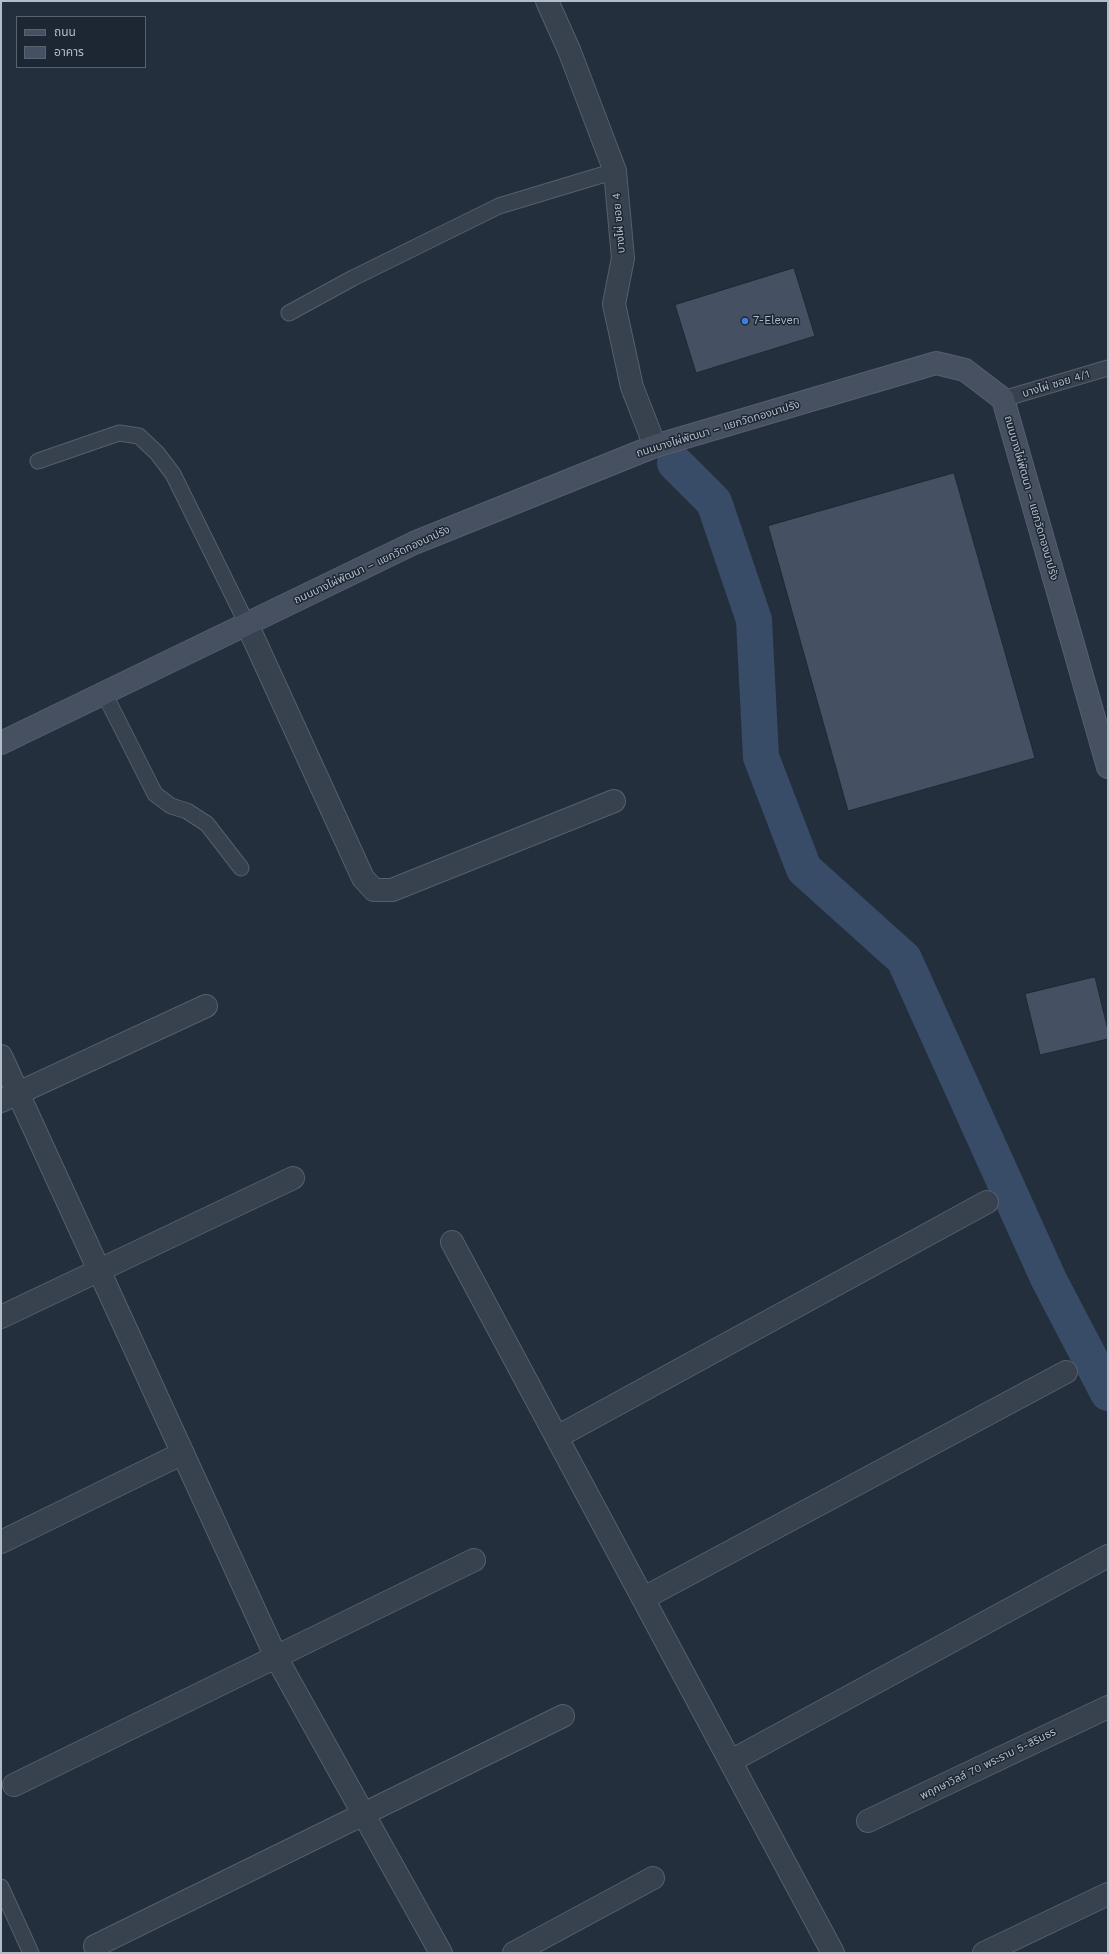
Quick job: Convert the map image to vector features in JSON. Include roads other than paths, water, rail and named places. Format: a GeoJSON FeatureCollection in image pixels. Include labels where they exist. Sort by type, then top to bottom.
{"type":"FeatureCollection","features":[{"type":"Feature","properties":{"kind":"street","name":"บางไผ่ ซอย 4"},"geometry":{"type":"LineString","coordinates":[[547,1],[569,50],[615,171],[623,258],[614,304],[632,387],[655,446]]}},
{"type":"Feature","properties":{"kind":"street","name":"ถนนบางไผ่พัฒนา – แยกวัดทองนาปรัง"},"geometry":{"type":"LineString","coordinates":[[1,743],[414,543],[655,446],[936,363],[965,370],[1003,400],[1108,767]]}},
{"type":"Feature","properties":{"kind":"street"},"geometry":{"type":"LineString","coordinates":[[247,624],[363,878],[374,890],[392,890],[614,801]]}},
{"type":"Feature","properties":{"kind":"street"},"geometry":{"type":"LineString","coordinates":[[10,1097],[206,1006]]}},
{"type":"Feature","properties":{"kind":"street"},"geometry":{"type":"LineString","coordinates":[[1,1056],[10,1097],[99,1270],[276,1657],[441,1953]]}},
{"type":"Feature","properties":{"kind":"street"},"geometry":{"type":"LineString","coordinates":[[1,1317],[293,1178]]}},
{"type":"Feature","properties":{"kind":"street"},"geometry":{"type":"LineString","coordinates":[[557,1437],[987,1202]]}},
{"type":"Feature","properties":{"kind":"street"},"geometry":{"type":"LineString","coordinates":[[452,1242],[833,1953]]}},
{"type":"Feature","properties":{"kind":"street"},"geometry":{"type":"LineString","coordinates":[[644,1598],[1066,1372]]}},
{"type":"Feature","properties":{"kind":"street"},"geometry":{"type":"LineString","coordinates":[[1,1542],[183,1453]]}},
{"type":"Feature","properties":{"kind":"street"},"geometry":{"type":"LineString","coordinates":[[731,1761],[1108,1556]]}},
{"type":"Feature","properties":{"kind":"street"},"geometry":{"type":"LineString","coordinates":[[14,1786],[474,1560]]}},
{"type":"Feature","properties":{"kind":"street","name":"พฤกษาวิลล์ 70 พระราม 5-สิรินธร"},"geometry":{"type":"LineString","coordinates":[[868,1821],[1108,1707]]}},
{"type":"Feature","properties":{"kind":"street"},"geometry":{"type":"LineString","coordinates":[[94,1946],[563,1716]]}},
{"type":"Feature","properties":{"kind":"street"},"geometry":{"type":"LineString","coordinates":[[514,1953],[653,1878]]}},
{"type":"Feature","properties":{"kind":"street"},"geometry":{"type":"LineString","coordinates":[[984,1953],[1108,1894]]}},
{"type":"Feature","properties":{"kind":"lane"},"geometry":{"type":"LineString","coordinates":[[289,313],[353,278],[499,206],[615,171]]}},
{"type":"Feature","properties":{"kind":"lane","name":"บางไผ่ ซอย 4/1"},"geometry":{"type":"LineString","coordinates":[[1003,400],[1108,368]]}},
{"type":"Feature","properties":{"kind":"lane"},"geometry":{"type":"LineString","coordinates":[[38,461],[119,433],[139,436],[157,453],[173,474],[247,624]]}},
{"type":"Feature","properties":{"kind":"lane"},"geometry":{"type":"LineString","coordinates":[[104,693],[155,794],[170,806],[187,811],[207,824],[241,868]]}},
{"type":"Feature","properties":{"kind":"lane"},"geometry":{"type":"LineString","coordinates":[[1,1887],[31,1953]]}},
{"type":"Feature","properties":{"kind":"waterway"},"geometry":{"type":"LineString","coordinates":[[675,463],[714,502],[754,620],[761,757],[804,869],[904,959],[1049,1280],[1108,1393]]}},
{"type":"Feature","properties":{"kind":"place","name":"7-Eleven"},"geometry":{"type":"Point","coordinates":[745,321]}}]}
